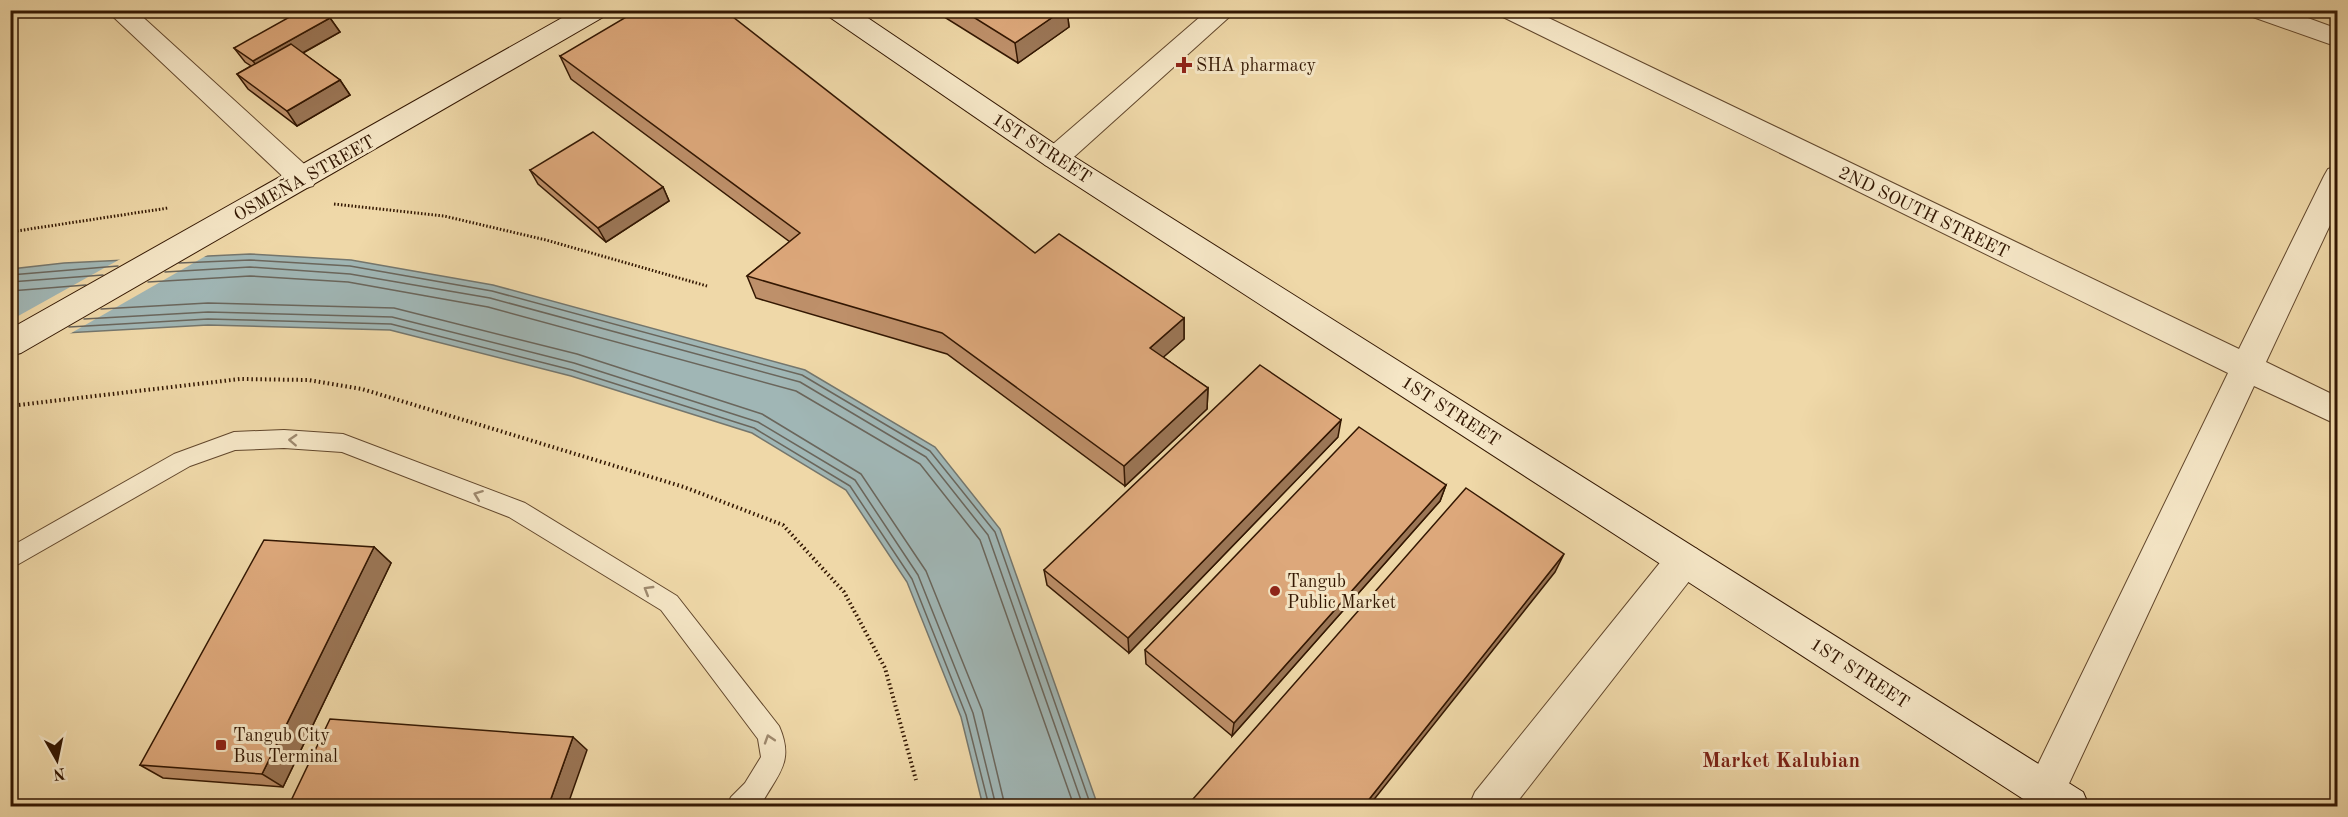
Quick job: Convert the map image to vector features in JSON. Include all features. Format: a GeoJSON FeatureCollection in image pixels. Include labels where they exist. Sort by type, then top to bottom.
{"type":"FeatureCollection","features":[{"type":"Feature","properties":{"kind":"street"},"geometry":{"type":"LineString","coordinates":[[119,10],[303,180]]}},
{"type":"Feature","properties":{"kind":"street","name":"OSMEÑA STREET"},"geometry":{"type":"LineString","coordinates":[[10,344],[303,180],[596,10]]}},
{"type":"Feature","properties":{"kind":"street","name":"1ST STREET"},"geometry":{"type":"LineString","coordinates":[[837,10],[1055,158],[2057,799]]}},
{"type":"Feature","properties":{"kind":"street"},"geometry":{"type":"LineString","coordinates":[[1055,158],[1224,10]]}},
{"type":"Feature","properties":{"kind":"street","name":"2ND SOUTH STREET"},"geometry":{"type":"LineString","coordinates":[[1510,10],[2337,412]]}},
{"type":"Feature","properties":{"kind":"street"},"geometry":{"type":"LineString","coordinates":[[2259,10],[2337,39]]}},
{"type":"Feature","properties":{"kind":"street"},"geometry":{"type":"LineString","coordinates":[[2057,799],[2247,369],[2337,176]]}},
{"type":"Feature","properties":{"kind":"street"},"geometry":{"type":"LineString","coordinates":[[1489,807],[1684,560]]}},
{"type":"Feature","properties":{"kind":"lane"},"geometry":{"type":"LineString","coordinates":[[10,559],[182,460],[234,441],[284,439],[343,443],[517,510],[669,603],[770,735],[774,759],[754,792],[740,807]]}},
{"type":"Feature","properties":{"kind":"path"},"geometry":{"type":"LineString","coordinates":[[268,199],[360,206],[444,216],[546,240],[707,286]]}},
{"type":"Feature","properties":{"kind":"path"},"geometry":{"type":"LineString","coordinates":[[10,232],[179,206]]}},
{"type":"Feature","properties":{"kind":"water"},"geometry":{"type":"Polygon","coordinates":[[[250,254],[351,260],[493,285],[805,370],[935,447],[1000,529],[1098,806],[983,806],[961,717],[907,582],[846,490],[752,433],[571,376],[390,330],[208,325],[11,336],[11,269],[64,263],[250,254]]]}},
{"type":"Feature","properties":{"kind":"pier"},"geometry":{"type":"Polygon","coordinates":[[[211,253],[66,336],[10,339],[11,320],[124,257],[211,253]]]}},
{"type":"Feature","properties":{"kind":"building"},"geometry":{"type":"Polygon","coordinates":[[[302,10],[320,10],[330,18],[253,61],[234,48],[302,10]]]}},
{"type":"Feature","properties":{"kind":"building"},"geometry":{"type":"Polygon","coordinates":[[[638,10],[724,10],[1035,253],[1059,234],[1184,318],[1150,348],[1208,388],[1124,466],[942,333],[747,276],[800,233],[560,56],[638,10]]]}},
{"type":"Feature","properties":{"kind":"building"},"geometry":{"type":"Polygon","coordinates":[[[962,10],[1063,10],[1015,43],[962,10]]]}},
{"type":"Feature","properties":{"kind":"building"},"geometry":{"type":"Polygon","coordinates":[[[291,44],[340,80],[287,111],[237,74],[291,44]]]}},
{"type":"Feature","properties":{"kind":"building"},"geometry":{"type":"Polygon","coordinates":[[[593,132],[663,187],[598,228],[530,170],[593,132]]]}},
{"type":"Feature","properties":{"kind":"building"},"geometry":{"type":"Polygon","coordinates":[[[1260,365],[1341,420],[1128,638],[1044,570],[1260,365]]]}},
{"type":"Feature","properties":{"kind":"building"},"geometry":{"type":"Polygon","coordinates":[[[1359,427],[1446,485],[1234,723],[1145,650],[1359,427]]]}},
{"type":"Feature","properties":{"kind":"building"},"geometry":{"type":"Polygon","coordinates":[[[1466,488],[1564,554],[1363,807],[1186,807],[1466,488]]]}},
{"type":"Feature","properties":{"kind":"building"},"geometry":{"type":"Polygon","coordinates":[[[264,540],[374,547],[262,774],[140,765],[264,540]]]}},
{"type":"Feature","properties":{"kind":"building"},"geometry":{"type":"Polygon","coordinates":[[[330,719],[573,737],[548,807],[288,807],[330,719]]]}},
{"type":"Feature","properties":{"kind":"place","name":"SHA pharmacy"},"geometry":{"type":"Point","coordinates":[1184,65]}},
{"type":"Feature","properties":{"kind":"place","name":"Tangub Public Market"},"geometry":{"type":"Point","coordinates":[1275,591]}},
{"type":"Feature","properties":{"kind":"place","name":"Tangub City Bus Terminal"},"geometry":{"type":"Point","coordinates":[221,745]}},
{"type":"Feature","properties":{"kind":"district","name":"Market Kalubian"},"geometry":{"type":"Point","coordinates":[1781,760]}}]}
